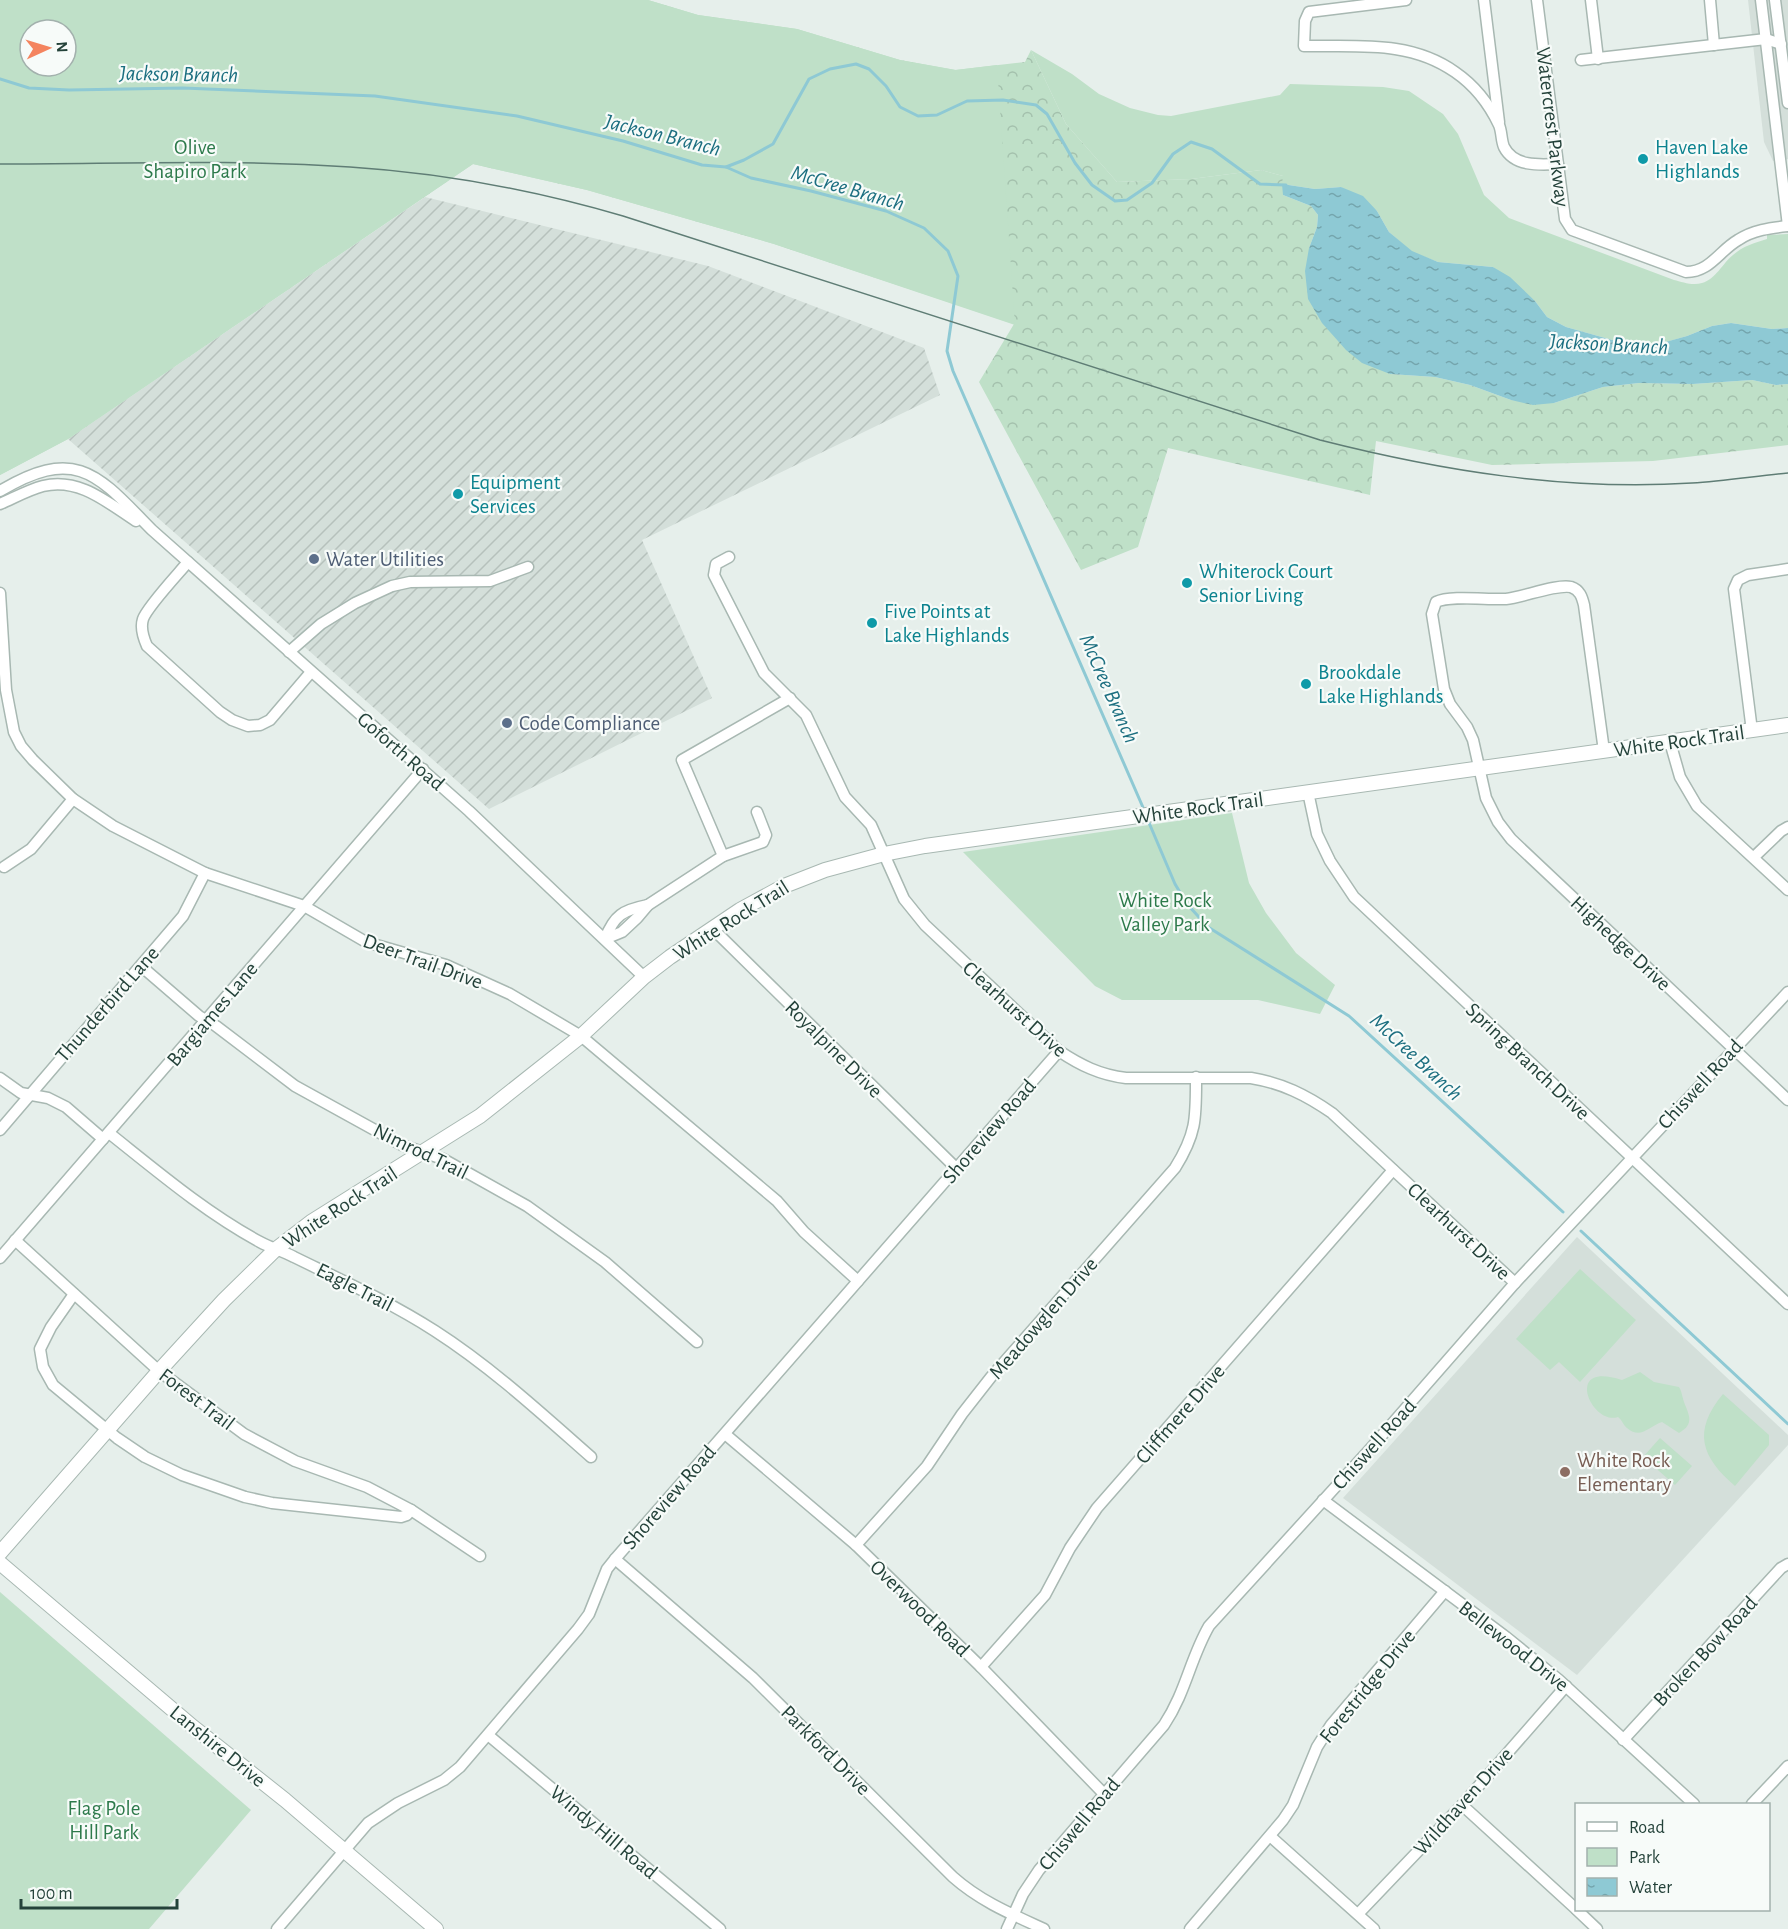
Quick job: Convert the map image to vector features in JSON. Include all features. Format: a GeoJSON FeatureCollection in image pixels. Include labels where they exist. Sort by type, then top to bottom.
{"type":"FeatureCollection","features":[{"type":"Feature","properties":{"kind":"street"},"geometry":{"type":"LineString","coordinates":[[1406,0],[1309,12],[1305,21],[1304,46],[1389,47],[1416,52],[1454,71],[1474,88],[1500,127]]}},
{"type":"Feature","properties":{"kind":"street"},"geometry":{"type":"LineString","coordinates":[[1484,0],[1504,148],[1516,158],[1531,165],[1558,164]]}},
{"type":"Feature","properties":{"kind":"street","name":"Watercrest Parkway"},"geometry":{"type":"LineString","coordinates":[[1537,0],[1565,219],[1572,230],[1686,272],[1696,272],[1705,268],[1726,248],[1754,231],[1788,226]]}},
{"type":"Feature","properties":{"kind":"street"},"geometry":{"type":"LineString","coordinates":[[1591,0],[1598,58]]}},
{"type":"Feature","properties":{"kind":"street"},"geometry":{"type":"LineString","coordinates":[[1710,0],[1714,45]]}},
{"type":"Feature","properties":{"kind":"street"},"geometry":{"type":"LineString","coordinates":[[1761,0],[1775,118],[1783,146],[1788,226]]}},
{"type":"Feature","properties":{"kind":"street"},"geometry":{"type":"LineString","coordinates":[[1775,0],[1788,103]]}},
{"type":"Feature","properties":{"kind":"street"},"geometry":{"type":"LineString","coordinates":[[1581,60],[1766,39],[1781,44]]}},
{"type":"Feature","properties":{"kind":"street"},"geometry":{"type":"LineString","coordinates":[[1775,118],[1788,116]]}},
{"type":"Feature","properties":{"kind":"street","name":"Goforth Road"},"geometry":{"type":"LineString","coordinates":[[0,491],[40,471],[61,468],[78,469],[106,484],[152,530],[310,672],[423,769],[644,977]]}},
{"type":"Feature","properties":{"kind":"street","name":"Goforth Road"},"geometry":{"type":"LineString","coordinates":[[0,504],[46,485],[73,485],[100,497],[152,530]]}},
{"type":"Feature","properties":{"kind":"street","name":"Clearhurst Drive"},"geometry":{"type":"LineString","coordinates":[[729,557],[716,564],[714,575],[764,673],[790,698],[812,726],[845,797],[871,825],[901,893],[913,912],[1059,1051],[1078,1064],[1108,1076],[1251,1078],[1289,1087],[1332,1113],[1515,1283]]}},
{"type":"Feature","properties":{"kind":"street"},"geometry":{"type":"LineString","coordinates":[[188,562],[144,616],[143,637],[147,646],[220,712],[241,724],[260,726],[270,720],[310,672]]}},
{"type":"Feature","properties":{"kind":"street"},"geometry":{"type":"LineString","coordinates":[[290,652],[321,624],[355,603],[392,586],[410,582],[490,581],[528,567]]}},
{"type":"Feature","properties":{"kind":"street"},"geometry":{"type":"LineString","coordinates":[[1752,730],[1734,589],[1738,580],[1748,574],[1788,569]]}},
{"type":"Feature","properties":{"kind":"street","name":"Highedge Drive"},"geometry":{"type":"LineString","coordinates":[[1604,751],[1581,595],[1574,588],[1564,586],[1508,599],[1446,598],[1436,602],[1432,614],[1444,689],[1450,704],[1467,727],[1473,740],[1486,798],[1498,822],[1511,839],[1788,1100]]}},
{"type":"Feature","properties":{"kind":"street","name":"Deer Trail Drive"},"geometry":{"type":"LineString","coordinates":[[0,593],[3,690],[14,732],[21,746],[33,760],[74,798],[113,826],[205,873],[304,906],[366,942],[446,965],[481,979],[581,1036],[777,1202],[804,1232],[858,1281]]}},
{"type":"Feature","properties":{"kind":"street"},"geometry":{"type":"LineString","coordinates":[[723,856],[682,760],[790,698]]}},
{"type":"Feature","properties":{"kind":"street","name":"White Rock Trail"},"geometry":{"type":"LineString","coordinates":[[0,1553],[106,1429],[224,1300],[276,1249],[311,1222],[480,1116],[581,1036],[644,977],[740,910],[791,883],[825,870],[884,854],[953,842],[1788,725]]}},
{"type":"Feature","properties":{"kind":"street"},"geometry":{"type":"LineString","coordinates":[[1670,742],[1680,777],[1697,806],[1788,890]]}},
{"type":"Feature","properties":{"kind":"street","name":"Bargiames Lane"},"geometry":{"type":"LineString","coordinates":[[0,1258],[423,769]]}},
{"type":"Feature","properties":{"kind":"street","name":"Spring Branch Drive"},"geometry":{"type":"LineString","coordinates":[[1308,792],[1317,834],[1330,861],[1354,897],[1788,1304]]}},
{"type":"Feature","properties":{"kind":"street"},"geometry":{"type":"LineString","coordinates":[[4,867],[31,849],[74,798]]}},
{"type":"Feature","properties":{"kind":"street"},"geometry":{"type":"LineString","coordinates":[[605,939],[612,922],[627,909],[648,905],[723,856],[763,842],[766,835],[757,812]]}},
{"type":"Feature","properties":{"kind":"street"},"geometry":{"type":"LineString","coordinates":[[1754,857],[1788,827]]}},
{"type":"Feature","properties":{"kind":"street","name":"Thunderbird Lane"},"geometry":{"type":"LineString","coordinates":[[0,1130],[183,916],[205,873]]}},
{"type":"Feature","properties":{"kind":"street","name":"Royalpine Drive"},"geometry":{"type":"LineString","coordinates":[[712,928],[957,1169]]}},
{"type":"Feature","properties":{"kind":"street","name":"Nimrod Trail"},"geometry":{"type":"LineString","coordinates":[[141,966],[206,1020],[295,1086],[402,1145],[443,1159],[527,1206],[572,1236],[697,1342]]}},
{"type":"Feature","properties":{"kind":"street","name":"Chiswell Road"},"geometry":{"type":"LineString","coordinates":[[1007,1929],[1023,1894],[1039,1870],[1164,1725],[1176,1708],[1198,1646],[1209,1626],[1378,1441],[1515,1283],[1788,992]]}},
{"type":"Feature","properties":{"kind":"street","name":"Shoreview Road"},"geometry":{"type":"LineString","coordinates":[[277,1929],[368,1823],[383,1812],[444,1780],[460,1767],[578,1629],[589,1614],[607,1569],[615,1559],[1059,1051]]}},
{"type":"Feature","properties":{"kind":"street","name":"Meadowglen Drive"},"geometry":{"type":"LineString","coordinates":[[856,1545],[927,1466],[962,1413],[991,1377],[1175,1168],[1191,1139],[1196,1118],[1196,1077]]}},
{"type":"Feature","properties":{"kind":"street","name":"Eagle Trail"},"geometry":{"type":"LineString","coordinates":[[0,1078],[15,1090],[48,1098],[66,1107],[222,1220],[263,1244],[384,1301],[434,1330],[497,1377],[591,1457]]}},
{"type":"Feature","properties":{"kind":"street","name":"Cliffmere Drive"},"geometry":{"type":"LineString","coordinates":[[981,1667],[1045,1595],[1070,1548],[1097,1508],[1393,1170]]}},
{"type":"Feature","properties":{"kind":"street","name":"Forest Trail"},"geometry":{"type":"LineString","coordinates":[[15,1240],[159,1371],[244,1434],[295,1461],[367,1487],[411,1510],[480,1556]]}},
{"type":"Feature","properties":{"kind":"street"},"geometry":{"type":"LineString","coordinates":[[74,1294],[51,1327],[40,1349],[43,1367],[53,1385],[106,1429],[145,1456],[182,1475],[245,1497],[272,1503],[401,1517],[407,1515],[411,1510]]}},
{"type":"Feature","properties":{"kind":"street","name":"Overwood Road"},"geometry":{"type":"LineString","coordinates":[[725,1434],[856,1545],[981,1667],[1104,1794]]}},
{"type":"Feature","properties":{"kind":"street","name":"Bellewood Drive"},"geometry":{"type":"LineString","coordinates":[[1323,1500],[1506,1637],[1566,1686],[1693,1803]]}},
{"type":"Feature","properties":{"kind":"street","name":"Parkford Drive"},"geometry":{"type":"LineString","coordinates":[[615,1559],[753,1678],[969,1891],[1044,1929]]}},
{"type":"Feature","properties":{"kind":"street","name":"Lanshire Drive"},"geometry":{"type":"LineString","coordinates":[[0,1563],[436,1929]]}},
{"type":"Feature","properties":{"kind":"street","name":"Broken Bow Road"},"geometry":{"type":"LineString","coordinates":[[1623,1740],[1781,1568],[1788,1564]]}},
{"type":"Feature","properties":{"kind":"street","name":"Forestridge Drive"},"geometry":{"type":"LineString","coordinates":[[1190,1929],[1293,1806],[1317,1747],[1331,1725],[1445,1592]]}},
{"type":"Feature","properties":{"kind":"street","name":"Wildhaven Drive"},"geometry":{"type":"LineString","coordinates":[[1358,1914],[1462,1805],[1566,1686]]}},
{"type":"Feature","properties":{"kind":"street","name":"Windy Hill Road"},"geometry":{"type":"LineString","coordinates":[[488,1735],[720,1929]]}},
{"type":"Feature","properties":{"kind":"street"},"geometry":{"type":"LineString","coordinates":[[1753,1803],[1788,1766]]}},
{"type":"Feature","properties":{"kind":"street"},"geometry":{"type":"LineString","coordinates":[[1462,1805],[1575,1907]]}},
{"type":"Feature","properties":{"kind":"street"},"geometry":{"type":"LineString","coordinates":[[1270,1836],[1374,1929]]}},
{"type":"Feature","properties":{"kind":"street"},"geometry":{"type":"LineString","coordinates":[[1579,1911],[1597,1929]]}},
{"type":"Feature","properties":{"kind":"shaded area"},"geometry":{"type":"Polygon","coordinates":[[[1748,0],[1788,0],[1788,159],[1773,161],[1764,142],[1748,0]]]}},
{"type":"Feature","properties":{"kind":"shaded area"},"geometry":{"type":"Polygon","coordinates":[[[425,197],[708,266],[924,348],[940,395],[642,540],[712,698],[489,809],[68,439],[425,197]]]}},
{"type":"Feature","properties":{"kind":"shaded area","name":"White Rock Elementary"},"geometry":{"type":"Polygon","coordinates":[[[1577,1237],[1788,1435],[1788,1445],[1577,1675],[1343,1498],[1577,1237]]]}},
{"type":"Feature","properties":{"kind":"green space","name":"Olive Shapiro Park"},"geometry":{"type":"Polygon","coordinates":[[[0,0],[648,0],[698,15],[797,29],[900,60],[955,70],[1025,62],[1031,50],[1066,124],[1117,182],[1191,179],[1261,170],[1283,176],[1283,195],[1311,206],[1318,215],[1317,227],[1309,248],[1390,374],[1435,377],[1470,385],[1511,400],[1554,403],[1603,387],[1639,383],[1693,384],[1752,380],[1776,385],[1788,384],[1788,445],[1653,461],[1492,465],[1376,441],[1370,495],[1168,448],[1138,547],[1081,570],[979,382],[1014,324],[774,244],[587,190],[473,164],[68,439],[0,475],[0,0]]]}},
{"type":"Feature","properties":{"kind":"green space","name":"Olive Shapiro Park"},"geometry":{"type":"Polygon","coordinates":[[[0,0],[648,0],[698,15],[797,29],[900,60],[956,70],[997,65],[1015,325],[774,244],[587,190],[473,164],[68,439],[0,475],[0,0]]]}},
{"type":"Feature","properties":{"kind":"green space"},"geometry":{"type":"Polygon","coordinates":[[[1031,50],[1072,74],[1099,94],[1130,108],[1158,115],[1171,116],[1280,95],[1290,84],[1383,87],[1409,91],[1443,114],[1458,134],[1484,195],[1509,218],[1674,280],[1691,284],[1707,281],[1737,252],[1767,239],[1767,235],[1788,234],[1788,328],[1772,329],[1731,323],[1712,326],[1652,346],[1623,343],[1566,327],[1547,317],[1535,301],[1493,267],[1438,262],[1412,252],[1389,232],[1377,211],[1341,187],[1315,189],[1282,184],[1283,176],[1261,170],[1191,179],[1117,182],[1066,124],[1031,50]]]}},
{"type":"Feature","properties":{"kind":"green space","name":"White Rock Valley Park"},"geometry":{"type":"Polygon","coordinates":[[[1232,813],[1249,883],[1266,913],[1296,953],[1335,985],[1320,1014],[1258,1000],[1122,1000],[1095,986],[963,852],[1232,813]]]}},
{"type":"Feature","properties":{"kind":"green space"},"geometry":{"type":"Polygon","coordinates":[[[1580,1269],[1636,1320],[1580,1382],[1559,1362],[1550,1370],[1516,1339],[1580,1269]]]}},
{"type":"Feature","properties":{"kind":"green space"},"geometry":{"type":"Polygon","coordinates":[[[1640,1372],[1654,1382],[1679,1387],[1689,1419],[1684,1430],[1679,1433],[1662,1422],[1637,1433],[1627,1428],[1618,1417],[1608,1417],[1592,1404],[1588,1394],[1588,1385],[1592,1379],[1604,1376],[1622,1380],[1640,1372]]]}},
{"type":"Feature","properties":{"kind":"green space"},"geometry":{"type":"Polygon","coordinates":[[[1723,1394],[1769,1435],[1769,1445],[1735,1486],[1714,1465],[1705,1443],[1704,1432],[1707,1420],[1723,1394]]]}},
{"type":"Feature","properties":{"kind":"green space"},"geometry":{"type":"Polygon","coordinates":[[[1660,1438],[1692,1466],[1675,1485],[1643,1457],[1660,1438]]]}},
{"type":"Feature","properties":{"kind":"green space","name":"Flag Pole Hill Park"},"geometry":{"type":"Polygon","coordinates":[[[0,1592],[251,1810],[149,1929],[0,1929],[0,1592]]]}},
{"type":"Feature","properties":{"kind":"water"},"geometry":{"type":"Polygon","coordinates":[[[1282,184],[1315,189],[1341,187],[1363,196],[1377,211],[1389,232],[1412,251],[1438,262],[1493,267],[1510,277],[1535,301],[1547,317],[1566,327],[1623,343],[1651,346],[1712,326],[1731,323],[1772,329],[1788,328],[1788,384],[1776,385],[1752,380],[1693,384],[1639,383],[1603,387],[1554,403],[1533,405],[1511,400],[1470,385],[1435,377],[1390,374],[1362,363],[1346,350],[1322,323],[1308,299],[1305,271],[1318,215],[1311,206],[1283,195],[1282,184]]]}},
{"type":"Feature","properties":{"kind":"waterway","name":"Jackson Branch"},"geometry":{"type":"LineString","coordinates":[[0,79],[29,88],[69,90],[183,88],[375,96],[517,116],[623,141],[702,165],[726,167],[773,144],[809,79],[830,69],[856,64],[869,69],[886,86],[900,107],[918,116],[937,115],[967,101],[1003,100],[1036,105],[1047,114],[1075,163],[1092,185],[1115,201],[1127,200],[1152,183],[1173,154],[1191,142],[1212,149],[1260,184],[1286,185]]}},
{"type":"Feature","properties":{"kind":"waterway","name":"McCree Branch"},"geometry":{"type":"LineString","coordinates":[[726,167],[751,178],[886,211],[924,228],[948,251],[958,276],[947,351],[953,371],[1145,812]]}},
{"type":"Feature","properties":{"kind":"waterway","name":"McCree Branch"},"geometry":{"type":"LineString","coordinates":[[1147,818],[1175,884],[1187,904],[1208,927],[1349,1016],[1563,1212]]}},
{"type":"Feature","properties":{"kind":"waterway","name":"McCree Branch"},"geometry":{"type":"LineString","coordinates":[[1581,1231],[1788,1424]]}},
{"type":"Feature","properties":{"kind":"tram line"},"geometry":{"type":"LineString","coordinates":[[0,164],[306,165],[385,170],[454,178],[556,198],[623,216],[1320,440],[1366,451],[1504,476],[1598,484],[1692,483],[1788,473]]}},
{"type":"Feature","properties":{"kind":"place","name":"Haven Lake Highlands"},"geometry":{"type":"Point","coordinates":[1643,159]}},
{"type":"Feature","properties":{"kind":"place","name":"Equipment Services"},"geometry":{"type":"Point","coordinates":[458,494]}},
{"type":"Feature","properties":{"kind":"place","name":"Water Utilities"},"geometry":{"type":"Point","coordinates":[314,559]}},
{"type":"Feature","properties":{"kind":"place","name":"Whiterock Court Senior Living"},"geometry":{"type":"Point","coordinates":[1187,583]}},
{"type":"Feature","properties":{"kind":"place","name":"Five Points at Lake Highlands"},"geometry":{"type":"Point","coordinates":[872,623]}},
{"type":"Feature","properties":{"kind":"place","name":"Brookdale Lake Highlands"},"geometry":{"type":"Point","coordinates":[1306,684]}},
{"type":"Feature","properties":{"kind":"place","name":"Code Compliance"},"geometry":{"type":"Point","coordinates":[507,723]}},
{"type":"Feature","properties":{"kind":"place","name":"White Rock Elementary"},"geometry":{"type":"Point","coordinates":[1565,1472]}}]}
